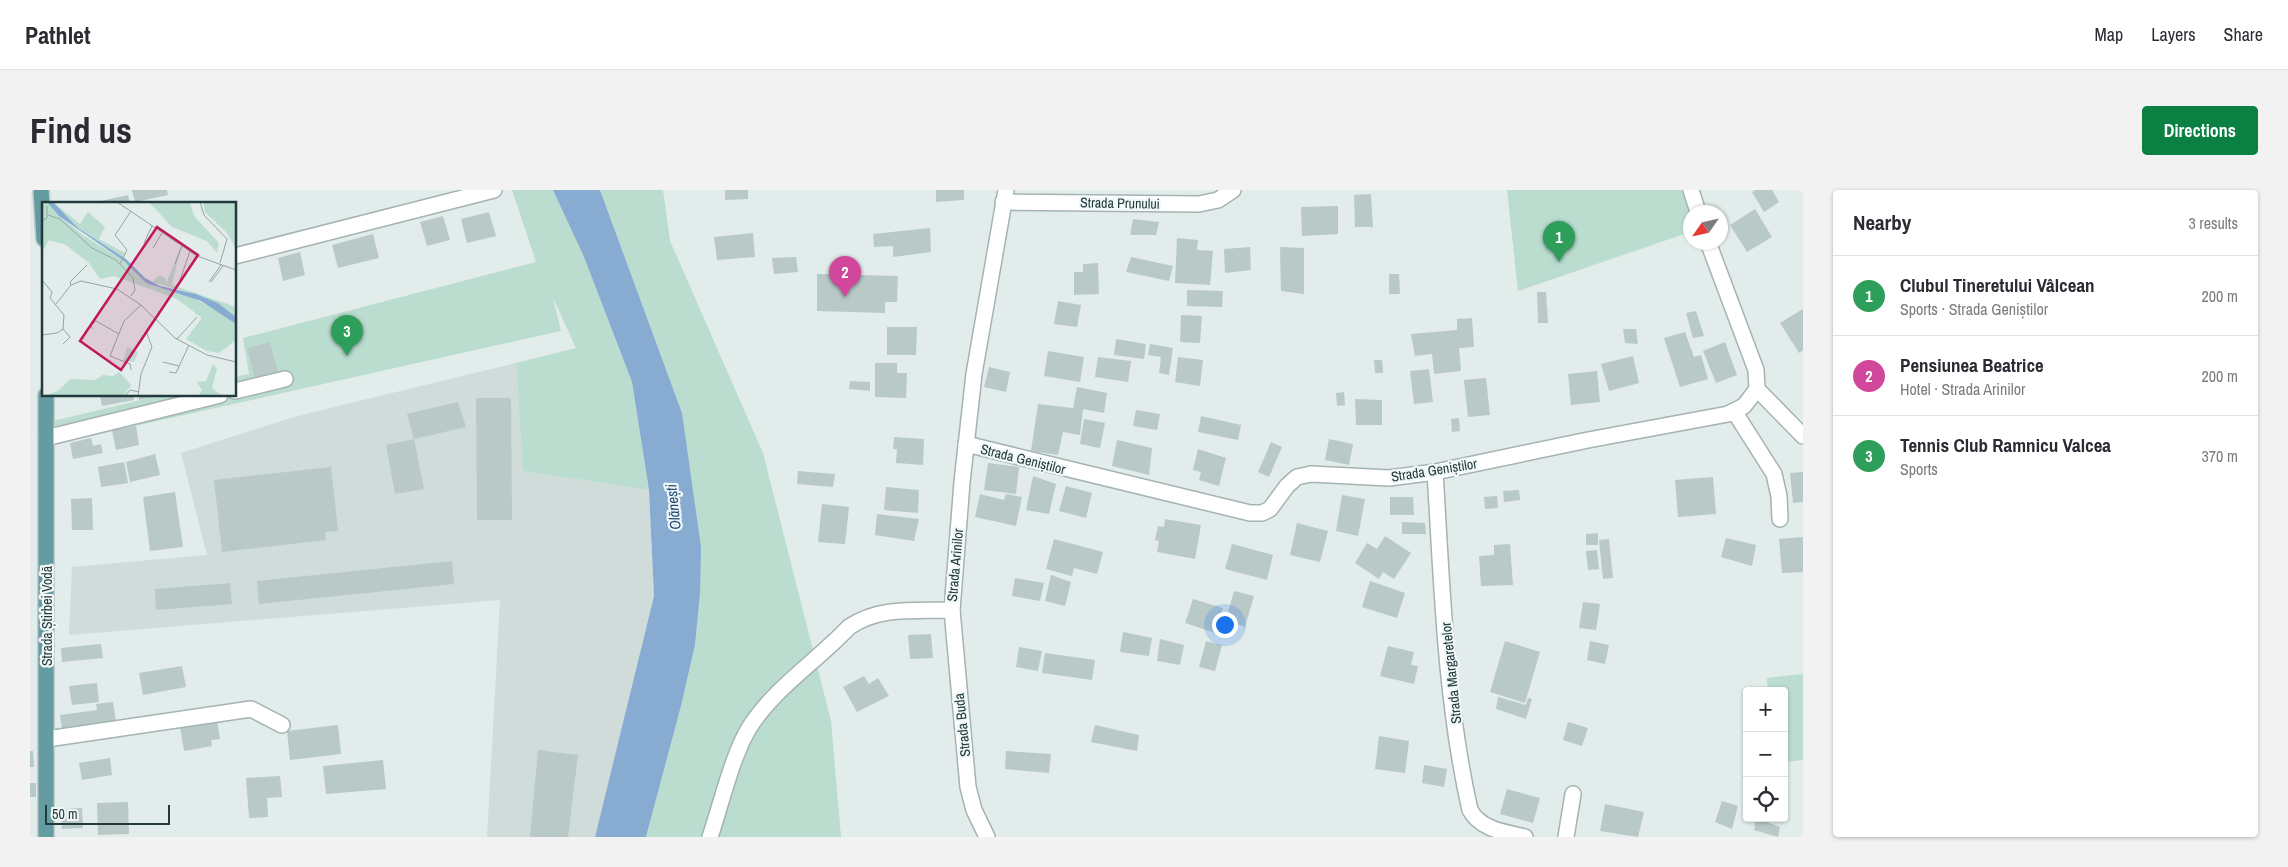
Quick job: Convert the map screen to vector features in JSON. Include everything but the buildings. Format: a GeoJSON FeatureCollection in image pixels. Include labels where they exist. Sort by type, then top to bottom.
{"type":"FeatureCollection","features":[{"type":"Feature","properties":{"kind":"main road"},"geometry":{"type":"LineString","coordinates":[[41,190],[42,206]]}},
{"type":"Feature","properties":{"kind":"main road","name":"Strada Știrbei Vodă"},"geometry":{"type":"LineString","coordinates":[[46,396],[46,837]]}},
{"type":"Feature","properties":{"kind":"street"},"geometry":{"type":"LineString","coordinates":[[236,256],[494,190]]}},
{"type":"Feature","properties":{"kind":"street","name":"Strada Prunului"},"geometry":{"type":"LineString","coordinates":[[1005,196],[1199,204],[1218,200],[1233,190]]}},
{"type":"Feature","properties":{"kind":"street"},"geometry":{"type":"LineString","coordinates":[[1691,190],[1696,205]]}},
{"type":"Feature","properties":{"kind":"street","name":"Strada Arinilor"},"geometry":{"type":"LineString","coordinates":[[710,837],[734,763],[750,726],[767,704],[849,627],[860,620],[881,612],[952,610],[974,374],[1005,196]]}},
{"type":"Feature","properties":{"kind":"street"},"geometry":{"type":"LineString","coordinates":[[1711,250],[1756,370],[1757,389],[1803,436]]}},
{"type":"Feature","properties":{"kind":"street"},"geometry":{"type":"LineString","coordinates":[[236,391],[285,379]]}},
{"type":"Feature","properties":{"kind":"street","name":"Strada Geniștilor"},"geometry":{"type":"LineString","coordinates":[[966,444],[1250,513],[1270,509],[1297,476],[1311,474],[1389,478],[1435,472],[1588,440],[1714,417],[1744,406],[1757,389]]}},
{"type":"Feature","properties":{"kind":"street"},"geometry":{"type":"LineString","coordinates":[[46,438],[216,396]]}},
{"type":"Feature","properties":{"kind":"street"},"geometry":{"type":"LineString","coordinates":[[1734,411],[1774,474],[1780,496],[1780,519]]}},
{"type":"Feature","properties":{"kind":"street","name":"Strada Margaretelor"},"geometry":{"type":"LineString","coordinates":[[1435,472],[1449,669],[1458,745],[1470,810],[1480,823],[1525,837]]}},
{"type":"Feature","properties":{"kind":"street","name":"Strada Buda"},"geometry":{"type":"LineString","coordinates":[[952,610],[968,787],[974,810],[986,837]]}},
{"type":"Feature","properties":{"kind":"street"},"geometry":{"type":"LineString","coordinates":[[47,740],[251,709],[282,726]]}},
{"type":"Feature","properties":{"kind":"street"},"geometry":{"type":"LineString","coordinates":[[1566,837],[1573,794]]}},
{"type":"Feature","properties":{"kind":"shaded area"},"geometry":{"type":"Polygon","coordinates":[[[516,363],[523,471],[649,490],[654,596],[595,837],[487,837],[500,600],[69,635],[72,567],[207,555],[181,453],[297,416],[516,363]]]}},
{"type":"Feature","properties":{"kind":"green space"},"geometry":{"type":"Polygon","coordinates":[[[512,190],[553,190],[584,257],[632,382],[649,490],[523,471],[516,363],[576,348],[553,298],[561,331],[54,444],[53,421],[158,396],[236,396],[236,377],[249,374],[243,338],[536,262],[512,190]]]}},
{"type":"Feature","properties":{"kind":"green space"},"geometry":{"type":"Polygon","coordinates":[[[600,190],[663,190],[670,241],[763,453],[831,721],[841,837],[646,837],[681,706],[695,645],[700,594],[682,413],[600,190]]]}},
{"type":"Feature","properties":{"kind":"green space"},"geometry":{"type":"Polygon","coordinates":[[[1507,190],[1683,190],[1687,205],[1683,205],[1683,234],[1518,291],[1507,190]]]}},
{"type":"Feature","properties":{"kind":"green space"},"geometry":{"type":"Polygon","coordinates":[[[1803,674],[1803,760],[1788,762],[1788,687],[1768,687],[1767,678],[1803,674]]]}},
{"type":"Feature","properties":{"kind":"water","name":"Olănești"},"geometry":{"type":"Polygon","coordinates":[[[553,190],[600,190],[682,413],[701,547],[700,594],[695,645],[681,706],[646,837],[595,837],[654,596],[649,490],[632,382],[584,257],[553,190]]]}},
{"type":"Feature","properties":{"kind":"place","name":"Clubul Tineretului Vâlcean"},"geometry":{"type":"Point","coordinates":[1559,262]}},
{"type":"Feature","properties":{"kind":"place","name":"Pensiunea Beatrice"},"geometry":{"type":"Point","coordinates":[845,297]}},
{"type":"Feature","properties":{"kind":"place","name":"Tennis Club Ramnicu Valcea"},"geometry":{"type":"Point","coordinates":[347,356]}}]}
